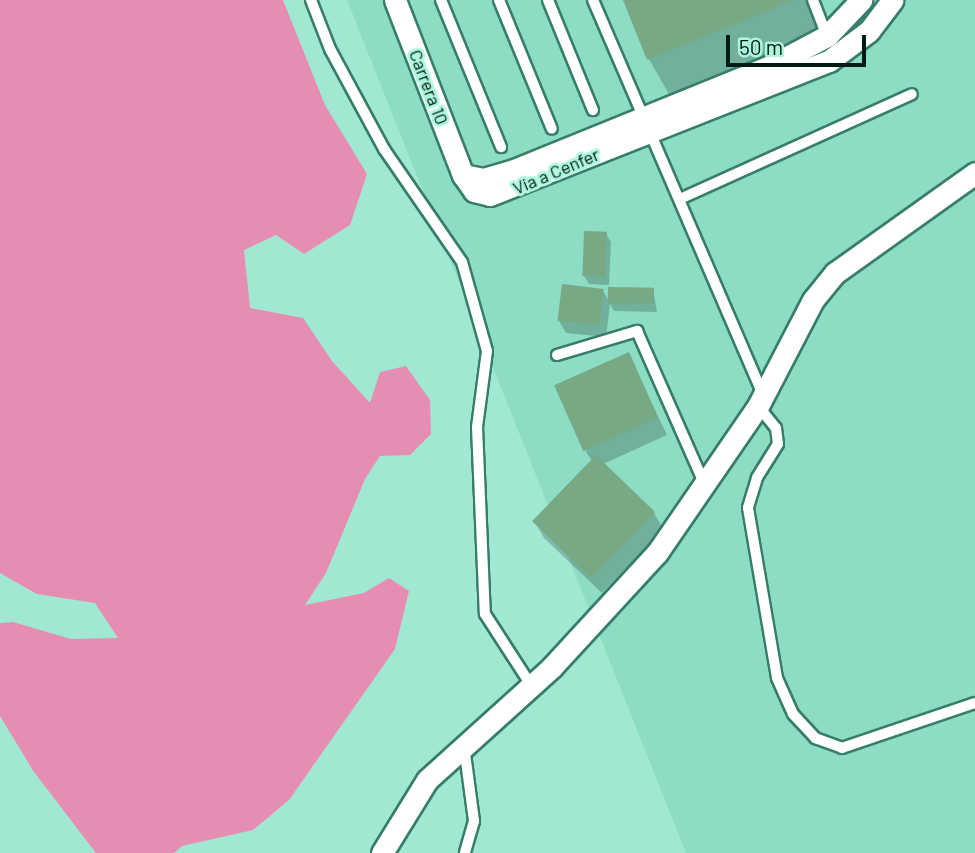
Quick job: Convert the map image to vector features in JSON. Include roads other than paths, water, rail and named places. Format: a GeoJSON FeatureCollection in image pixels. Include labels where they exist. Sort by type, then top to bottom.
{"type":"FeatureCollection","features":[{"type":"Feature","properties":{"kind":"street","name":"Carrera 10"},"geometry":{"type":"LineString","coordinates":[[395,0],[463,175]]}},
{"type":"Feature","properties":{"kind":"street","name":"Vía a Cenfer"},"geometry":{"type":"LineString","coordinates":[[645,124],[690,120],[830,61],[869,31],[892,0]]}},
{"type":"Feature","properties":{"kind":"street","name":"Vía a Cenfer"},"geometry":{"type":"LineString","coordinates":[[463,175],[474,191],[501,194],[770,66],[827,36],[856,3]]}},
{"type":"Feature","properties":{"kind":"street"},"geometry":{"type":"LineString","coordinates":[[382,853],[427,780],[531,685],[657,553],[761,401],[813,300],[835,273],[975,173]]}},
{"type":"Feature","properties":{"kind":"lane"},"geometry":{"type":"LineString","coordinates":[[311,0],[330,49],[384,149],[462,262],[487,351],[477,427],[485,614],[531,685]]}},
{"type":"Feature","properties":{"kind":"lane"},"geometry":{"type":"LineString","coordinates":[[441,0],[500,147]]}},
{"type":"Feature","properties":{"kind":"lane"},"geometry":{"type":"LineString","coordinates":[[499,0],[552,129]]}},
{"type":"Feature","properties":{"kind":"lane"},"geometry":{"type":"LineString","coordinates":[[548,0],[593,110]]}},
{"type":"Feature","properties":{"kind":"lane"},"geometry":{"type":"LineString","coordinates":[[593,0],[645,124],[682,198],[761,401],[776,428],[779,444],[757,478],[748,508],[777,678],[793,714],[815,738],[842,748],[975,703]]}},
{"type":"Feature","properties":{"kind":"lane"},"geometry":{"type":"LineString","coordinates":[[813,0],[827,36]]}},
{"type":"Feature","properties":{"kind":"lane"},"geometry":{"type":"LineString","coordinates":[[682,198],[912,94]]}},
{"type":"Feature","properties":{"kind":"lane"},"geometry":{"type":"LineString","coordinates":[[557,355],[637,331],[705,485]]}},
{"type":"Feature","properties":{"kind":"lane"},"geometry":{"type":"LineString","coordinates":[[464,744],[474,821],[465,853]]}}]}
